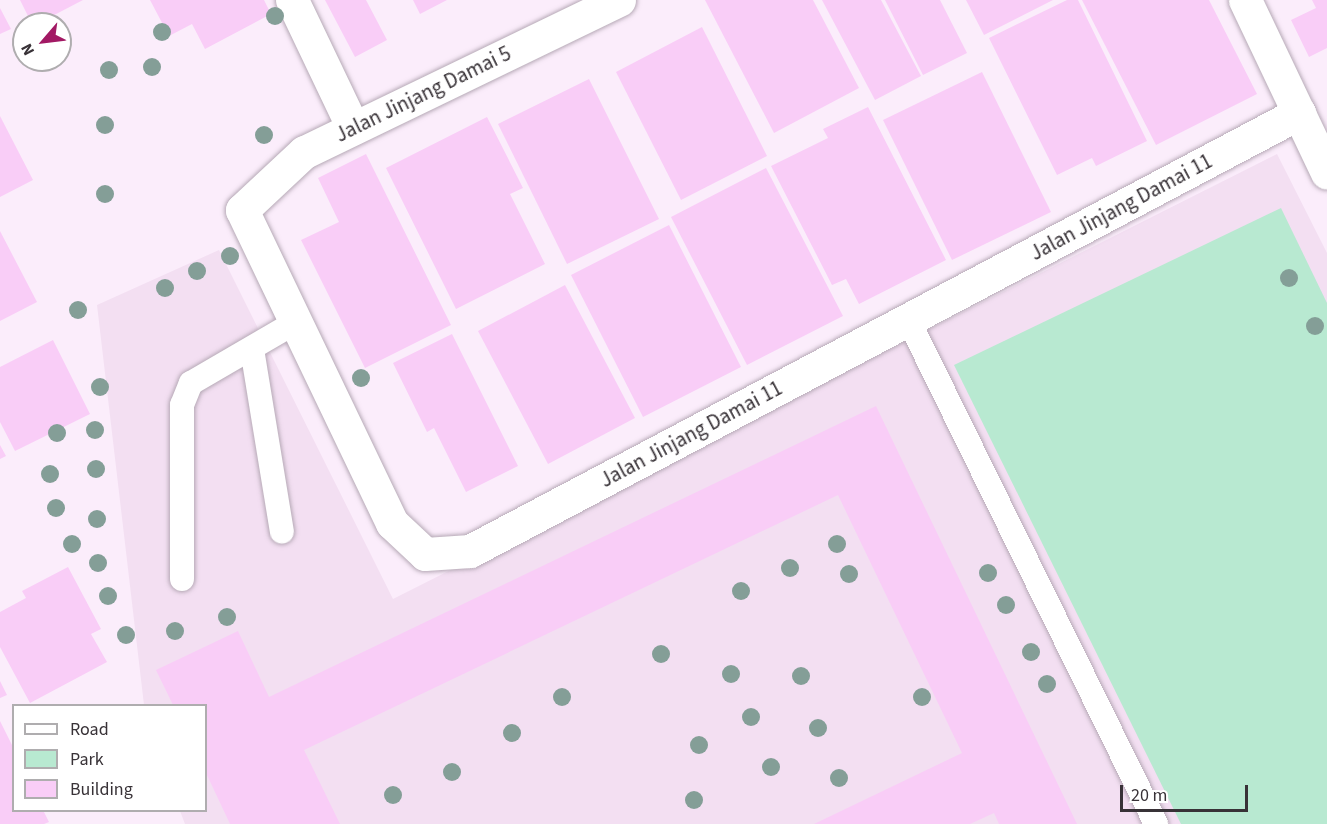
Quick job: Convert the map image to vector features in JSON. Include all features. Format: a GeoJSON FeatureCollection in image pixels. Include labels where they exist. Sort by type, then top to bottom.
{"type":"FeatureCollection","features":[{"type":"Feature","properties":{"kind":"street"},"geometry":{"type":"LineString","coordinates":[[292,0],[353,128]]}},
{"type":"Feature","properties":{"kind":"street","name":"Jalan Jinjang Damai 5"},"geometry":{"type":"LineString","coordinates":[[242,210],[304,152],[619,0]]}},
{"type":"Feature","properties":{"kind":"street"},"geometry":{"type":"LineString","coordinates":[[1245,0],[1327,173]]}},
{"type":"Feature","properties":{"kind":"street","name":"Jalan Jinjang Damai 11"},"geometry":{"type":"LineString","coordinates":[[242,210],[392,523],[425,554],[470,551],[1299,113]]}},
{"type":"Feature","properties":{"kind":"lane"},"geometry":{"type":"LineString","coordinates":[[908,320],[1156,824]]}},
{"type":"Feature","properties":{"kind":"lane"},"geometry":{"type":"LineString","coordinates":[[182,579],[182,405],[192,382],[296,322]]}},
{"type":"Feature","properties":{"kind":"lane"},"geometry":{"type":"LineString","coordinates":[[252,349],[282,532]]}},
{"type":"Feature","properties":{"kind":"shaded area"},"geometry":{"type":"Polygon","coordinates":[[[1277,154],[1327,253],[1327,824],[185,824],[180,812],[207,812],[207,704],[144,704],[97,305],[219,250],[393,599],[1277,154]]]}},
{"type":"Feature","properties":{"kind":"green space"},"geometry":{"type":"Polygon","coordinates":[[[1281,208],[1327,303],[1327,824],[1181,824],[954,365],[1281,208]]]}},
{"type":"Feature","properties":{"kind":"building"},"geometry":{"type":"Polygon","coordinates":[[[20,0],[83,0],[60,12],[26,12],[20,0]]]}},
{"type":"Feature","properties":{"kind":"building"},"geometry":{"type":"Polygon","coordinates":[[[150,0],[264,0],[271,14],[205,49],[192,24],[169,36],[150,0]]]}},
{"type":"Feature","properties":{"kind":"building"},"geometry":{"type":"Polygon","coordinates":[[[325,0],[366,0],[387,40],[355,57],[325,0]]]}},
{"type":"Feature","properties":{"kind":"building"},"geometry":{"type":"Polygon","coordinates":[[[413,0],[447,0],[420,14],[413,0]]]}},
{"type":"Feature","properties":{"kind":"building"},"geometry":{"type":"Polygon","coordinates":[[[705,0],[813,0],[859,88],[774,133],[705,0]]]}},
{"type":"Feature","properties":{"kind":"building"},"geometry":{"type":"Polygon","coordinates":[[[822,0],[881,0],[921,76],[875,100],[822,0]]]}},
{"type":"Feature","properties":{"kind":"building"},"geometry":{"type":"Polygon","coordinates":[[[885,0],[940,0],[967,53],[923,75],[885,0]]]}},
{"type":"Feature","properties":{"kind":"building"},"geometry":{"type":"Polygon","coordinates":[[[966,0],[1053,0],[984,35],[966,0]]]}},
{"type":"Feature","properties":{"kind":"building"},"geometry":{"type":"Polygon","coordinates":[[[1067,0],[1078,0],[1147,141],[1096,166],[1092,158],[1057,175],[989,38],[1067,0]]]}},
{"type":"Feature","properties":{"kind":"building"},"geometry":{"type":"Polygon","coordinates":[[[1082,0],[1209,0],[1257,94],[1156,145],[1082,0]]]}},
{"type":"Feature","properties":{"kind":"building"},"geometry":{"type":"Polygon","coordinates":[[[1312,0],[1327,0],[1327,48],[1309,57],[1291,20],[1316,8],[1312,0]]]}},
{"type":"Feature","properties":{"kind":"building"},"geometry":{"type":"Polygon","coordinates":[[[0,8],[11,29],[0,34],[0,8]]]}},
{"type":"Feature","properties":{"kind":"building"},"geometry":{"type":"Polygon","coordinates":[[[702,27],[767,156],[681,200],[616,72],[702,27]]]}},
{"type":"Feature","properties":{"kind":"building"},"geometry":{"type":"Polygon","coordinates":[[[982,72],[1051,212],[952,260],[883,120],[982,72]]]}},
{"type":"Feature","properties":{"kind":"building"},"geometry":{"type":"Polygon","coordinates":[[[589,79],[659,219],[567,264],[498,124],[589,79]]]}},
{"type":"Feature","properties":{"kind":"building"},"geometry":{"type":"Polygon","coordinates":[[[868,107],[946,260],[859,304],[846,279],[832,285],[771,166],[828,138],[823,129],[868,107]]]}},
{"type":"Feature","properties":{"kind":"building"},"geometry":{"type":"Polygon","coordinates":[[[0,116],[33,180],[0,197],[0,116]]]}},
{"type":"Feature","properties":{"kind":"building"},"geometry":{"type":"Polygon","coordinates":[[[487,117],[523,188],[510,194],[545,264],[456,309],[386,168],[487,117]]]}},
{"type":"Feature","properties":{"kind":"building"},"geometry":{"type":"Polygon","coordinates":[[[366,154],[451,325],[365,368],[301,240],[339,222],[318,178],[366,154]]]}},
{"type":"Feature","properties":{"kind":"building"},"geometry":{"type":"Polygon","coordinates":[[[766,168],[843,316],[747,365],[671,217],[766,168]]]}},
{"type":"Feature","properties":{"kind":"building"},"geometry":{"type":"Polygon","coordinates":[[[669,225],[741,367],[643,417],[571,275],[669,225]]]}},
{"type":"Feature","properties":{"kind":"building"},"geometry":{"type":"Polygon","coordinates":[[[0,231],[37,302],[0,321],[0,231]]]}},
{"type":"Feature","properties":{"kind":"building"},"geometry":{"type":"Polygon","coordinates":[[[565,285],[635,418],[548,464],[478,331],[565,285]]]}},
{"type":"Feature","properties":{"kind":"building"},"geometry":{"type":"Polygon","coordinates":[[[452,334],[518,466],[466,492],[434,428],[427,432],[393,363],[452,334]]]}},
{"type":"Feature","properties":{"kind":"building"},"geometry":{"type":"Polygon","coordinates":[[[53,340],[90,414],[15,451],[0,422],[0,367],[53,340]]]}},
{"type":"Feature","properties":{"kind":"building"},"geometry":{"type":"Polygon","coordinates":[[[876,406],[1077,824],[999,824],[994,813],[970,824],[814,824],[962,753],[838,495],[304,750],[340,824],[230,824],[207,775],[207,704],[173,704],[156,670],[238,631],[269,697],[876,406]]]}},
{"type":"Feature","properties":{"kind":"building"},"geometry":{"type":"Polygon","coordinates":[[[0,445],[6,456],[0,459],[0,445]]]}},
{"type":"Feature","properties":{"kind":"building"},"geometry":{"type":"Polygon","coordinates":[[[68,567],[101,629],[91,634],[107,662],[30,703],[0,647],[0,612],[26,598],[22,591],[68,567]]]}},
{"type":"Feature","properties":{"kind":"building"},"geometry":{"type":"Polygon","coordinates":[[[0,681],[7,695],[0,698],[0,681]]]}},
{"type":"Feature","properties":{"kind":"building"},"geometry":{"type":"Polygon","coordinates":[[[0,721],[12,745],[12,812],[44,812],[49,822],[0,824],[0,721]]]}}]}
